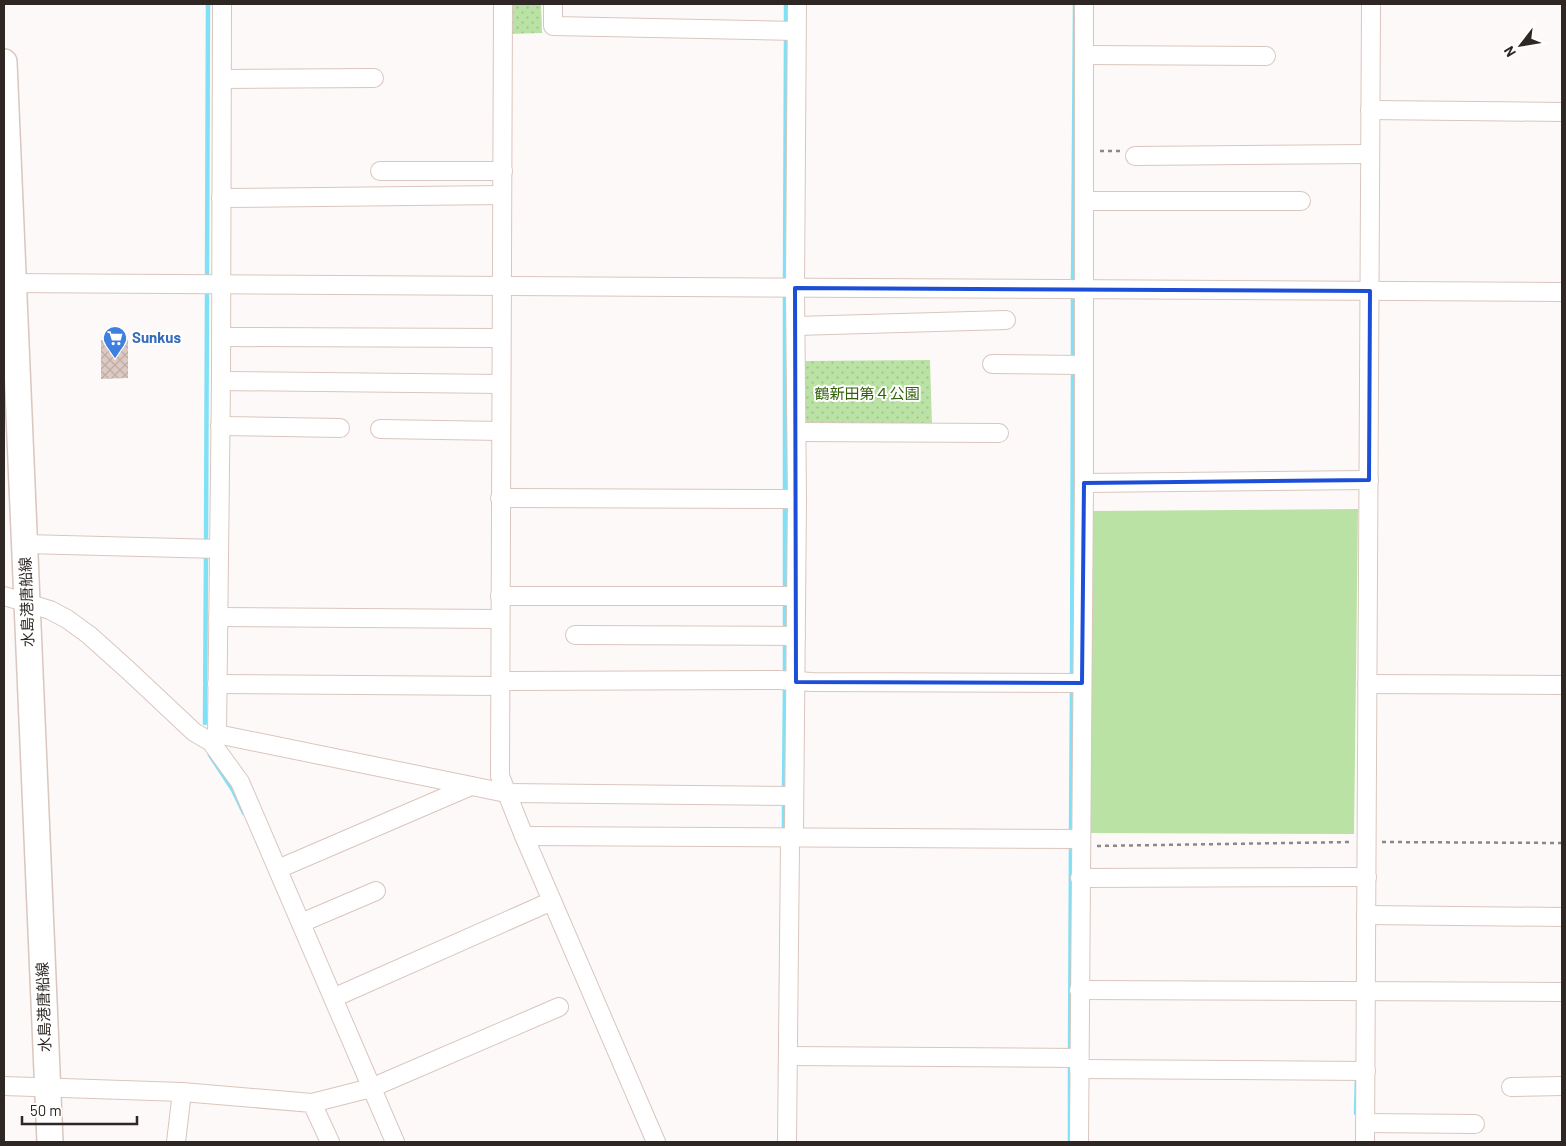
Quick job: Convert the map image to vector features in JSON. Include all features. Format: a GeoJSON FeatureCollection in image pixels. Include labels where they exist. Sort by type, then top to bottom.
{"type":"FeatureCollection","features":[{"type":"Feature","properties":{"kind":"main road","name":"水島港唐船線"},"geometry":{"type":"LineString","coordinates":[[4,62],[9,283],[25,544],[15,600],[50,1142]]}},
{"type":"Feature","properties":{"kind":"street"},"geometry":{"type":"LineString","coordinates":[[222,4],[221,198],[213,285],[221,337],[221,381],[220,426],[210,549],[218,617],[218,684],[214,738],[240,782],[333,998],[366,1089],[395,1142]]}},
{"type":"Feature","properties":{"kind":"street"},"geometry":{"type":"LineString","coordinates":[[503,4],[500,776],[656,1142]]}},
{"type":"Feature","properties":{"kind":"street"},"geometry":{"type":"LineString","coordinates":[[553,4],[553,26],[789,30]]}},
{"type":"Feature","properties":{"kind":"street"},"geometry":{"type":"LineString","coordinates":[[787,1142],[790,846],[787,836],[789,499],[797,432],[796,326],[788,288],[789,30],[797,4]]}},
{"type":"Feature","properties":{"kind":"street"},"geometry":{"type":"LineString","coordinates":[[1079,1142],[1075,1061],[1079,990],[1080,878],[1076,841],[1075,683],[1084,483],[1076,365],[1075,290],[1084,201],[1084,4]]}},
{"type":"Feature","properties":{"kind":"street"},"geometry":{"type":"LineString","coordinates":[[1365,1142],[1360,1070],[1361,991],[1366,914],[1361,877],[1361,842],[1368,684],[1363,480],[1365,154],[1370,110],[1371,4]]}},
{"type":"Feature","properties":{"kind":"street"},"geometry":{"type":"LineString","coordinates":[[1084,55],[1266,56]]}},
{"type":"Feature","properties":{"kind":"street"},"geometry":{"type":"LineString","coordinates":[[222,79],[374,78]]}},
{"type":"Feature","properties":{"kind":"street"},"geometry":{"type":"LineString","coordinates":[[1370,110],[1562,112]]}},
{"type":"Feature","properties":{"kind":"street"},"geometry":{"type":"LineString","coordinates":[[1135,156],[1365,154]]}},
{"type":"Feature","properties":{"kind":"street"},"geometry":{"type":"LineString","coordinates":[[380,171],[503,171]]}},
{"type":"Feature","properties":{"kind":"street"},"geometry":{"type":"LineString","coordinates":[[221,198],[502,195]]}},
{"type":"Feature","properties":{"kind":"street"},"geometry":{"type":"LineString","coordinates":[[1084,201],[1301,201]]}},
{"type":"Feature","properties":{"kind":"street"},"geometry":{"type":"LineString","coordinates":[[9,283],[1562,292]]}},
{"type":"Feature","properties":{"kind":"street"},"geometry":{"type":"LineString","coordinates":[[796,326],[1006,320]]}},
{"type":"Feature","properties":{"kind":"street"},"geometry":{"type":"LineString","coordinates":[[221,337],[501,338]]}},
{"type":"Feature","properties":{"kind":"street"},"geometry":{"type":"LineString","coordinates":[[992,364],[1076,365]]}},
{"type":"Feature","properties":{"kind":"street"},"geometry":{"type":"LineString","coordinates":[[221,381],[501,384]]}},
{"type":"Feature","properties":{"kind":"street"},"geometry":{"type":"LineString","coordinates":[[220,426],[340,428]]}},
{"type":"Feature","properties":{"kind":"street"},"geometry":{"type":"LineString","coordinates":[[380,429],[501,432]]}},
{"type":"Feature","properties":{"kind":"street"},"geometry":{"type":"LineString","coordinates":[[797,432],[999,433]]}},
{"type":"Feature","properties":{"kind":"street"},"geometry":{"type":"LineString","coordinates":[[1084,483],[1363,480]]}},
{"type":"Feature","properties":{"kind":"street"},"geometry":{"type":"LineString","coordinates":[[500,498],[789,499]]}},
{"type":"Feature","properties":{"kind":"street"},"geometry":{"type":"LineString","coordinates":[[25,544],[210,549]]}},
{"type":"Feature","properties":{"kind":"street"},"geometry":{"type":"LineString","coordinates":[[500,596],[789,596]]}},
{"type":"Feature","properties":{"kind":"street"},"geometry":{"type":"LineString","coordinates":[[15,600],[50,610],[67,619],[128,670],[194,732],[214,738],[506,793],[788,796]]}},
{"type":"Feature","properties":{"kind":"street"},"geometry":{"type":"LineString","coordinates":[[218,617],[500,619]]}},
{"type":"Feature","properties":{"kind":"street"},"geometry":{"type":"LineString","coordinates":[[575,635],[789,636]]}},
{"type":"Feature","properties":{"kind":"street"},"geometry":{"type":"LineString","coordinates":[[218,684],[788,681],[1075,683]]}},
{"type":"Feature","properties":{"kind":"street"},"geometry":{"type":"LineString","coordinates":[[1368,684],[1562,685]]}},
{"type":"Feature","properties":{"kind":"street"},"geometry":{"type":"LineString","coordinates":[[278,869],[471,786]]}},
{"type":"Feature","properties":{"kind":"street"},"geometry":{"type":"LineString","coordinates":[[524,836],[787,836],[1076,841]]}},
{"type":"Feature","properties":{"kind":"street"},"geometry":{"type":"LineString","coordinates":[[1080,878],[1361,877]]}},
{"type":"Feature","properties":{"kind":"street"},"geometry":{"type":"LineString","coordinates":[[301,923],[376,891]]}},
{"type":"Feature","properties":{"kind":"street"},"geometry":{"type":"LineString","coordinates":[[333,998],[552,901]]}},
{"type":"Feature","properties":{"kind":"street"},"geometry":{"type":"LineString","coordinates":[[1366,914],[1562,917]]}},
{"type":"Feature","properties":{"kind":"street"},"geometry":{"type":"LineString","coordinates":[[1079,990],[1562,992]]}},
{"type":"Feature","properties":{"kind":"street"},"geometry":{"type":"LineString","coordinates":[[4,1086],[48,1089],[182,1092],[312,1102],[366,1089],[559,1007]]}},
{"type":"Feature","properties":{"kind":"street"},"geometry":{"type":"LineString","coordinates":[[788,1056],[1075,1061],[1360,1070]]}},
{"type":"Feature","properties":{"kind":"street"},"geometry":{"type":"LineString","coordinates":[[1511,1087],[1562,1086]]}},
{"type":"Feature","properties":{"kind":"street"},"geometry":{"type":"LineString","coordinates":[[176,1142],[182,1092]]}},
{"type":"Feature","properties":{"kind":"street"},"geometry":{"type":"LineString","coordinates":[[312,1102],[330,1142]]}},
{"type":"Feature","properties":{"kind":"street"},"geometry":{"type":"LineString","coordinates":[[1365,1123],[1475,1124]]}},
{"type":"Feature","properties":{"kind":"path"},"geometry":{"type":"LineString","coordinates":[[1084,151],[1129,151],[1135,156]]}},
{"type":"Feature","properties":{"kind":"path"},"geometry":{"type":"LineString","coordinates":[[1076,841],[1562,843]]}},
{"type":"Feature","properties":{"kind":"highlighted area"},"geometry":{"type":"Polygon","coordinates":[[[795,288],[1370,291],[1369,480],[1084,483],[1082,683],[796,682],[795,288]]]}},
{"type":"Feature","properties":{"kind":"green space"},"geometry":{"type":"Polygon","coordinates":[[[507,4],[541,4],[542,33],[508,34],[507,4]]]}},
{"type":"Feature","properties":{"kind":"green space","name":"鶴新田第４公園"},"geometry":{"type":"Polygon","coordinates":[[[930,360],[932,427],[808,429],[803,423],[802,361],[930,360]]]}},
{"type":"Feature","properties":{"kind":"green space"},"geometry":{"type":"Polygon","coordinates":[[[1358,509],[1354,834],[1089,833],[1091,511],[1358,509]]]}},
{"type":"Feature","properties":{"kind":"building","name":"Sunkus"},"geometry":{"type":"Polygon","coordinates":[[[128,339],[128,378],[101,379],[101,340],[128,339]]]}},
{"type":"Feature","properties":{"kind":"waterway"},"geometry":{"type":"LineString","coordinates":[[207,281],[208,4]]}},
{"type":"Feature","properties":{"kind":"waterway"},"geometry":{"type":"LineString","coordinates":[[786,4],[786,26]]}},
{"type":"Feature","properties":{"kind":"waterway"},"geometry":{"type":"LineString","coordinates":[[1073,286],[1075,4]]}},
{"type":"Feature","properties":{"kind":"waterway"},"geometry":{"type":"LineString","coordinates":[[785,283],[786,34]]}},
{"type":"Feature","properties":{"kind":"waterway"},"geometry":{"type":"LineString","coordinates":[[206,544],[207,289]]}},
{"type":"Feature","properties":{"kind":"waterway"},"geometry":{"type":"LineString","coordinates":[[785,291],[785,496]]}},
{"type":"Feature","properties":{"kind":"waterway"},"geometry":{"type":"LineString","coordinates":[[1073,294],[1073,361]]}},
{"type":"Feature","properties":{"kind":"waterway"},"geometry":{"type":"LineString","coordinates":[[1072,678],[1073,369]]}},
{"type":"Feature","properties":{"kind":"waterway"},"geometry":{"type":"LineString","coordinates":[[785,504],[785,591]]}},
{"type":"Feature","properties":{"kind":"waterway"},"geometry":{"type":"LineString","coordinates":[[205,723],[206,552]]}},
{"type":"Feature","properties":{"kind":"waterway"},"geometry":{"type":"LineString","coordinates":[[785,599],[785,631]]}},
{"type":"Feature","properties":{"kind":"waterway"},"geometry":{"type":"LineString","coordinates":[[785,639],[785,676]]}},
{"type":"Feature","properties":{"kind":"waterway"},"geometry":{"type":"LineString","coordinates":[[784,791],[785,684]]}},
{"type":"Feature","properties":{"kind":"waterway"},"geometry":{"type":"LineString","coordinates":[[1071,836],[1072,686]]}},
{"type":"Feature","properties":{"kind":"waterway"},"geometry":{"type":"LineString","coordinates":[[210,755],[233,790],[244,813]]}},
{"type":"Feature","properties":{"kind":"waterway"},"geometry":{"type":"LineString","coordinates":[[784,799],[784,833]]}},
{"type":"Feature","properties":{"kind":"waterway"},"geometry":{"type":"LineString","coordinates":[[1070,1053],[1071,844]]}},
{"type":"Feature","properties":{"kind":"waterway"},"geometry":{"type":"LineString","coordinates":[[1070,1061],[1070,1142]]}},
{"type":"Feature","properties":{"kind":"waterway"},"geometry":{"type":"LineString","coordinates":[[1356,1113],[1357,1074]]}},
{"type":"Feature","properties":{"kind":"place","name":"Sunkus"},"geometry":{"type":"Point","coordinates":[115,359]}}]}
